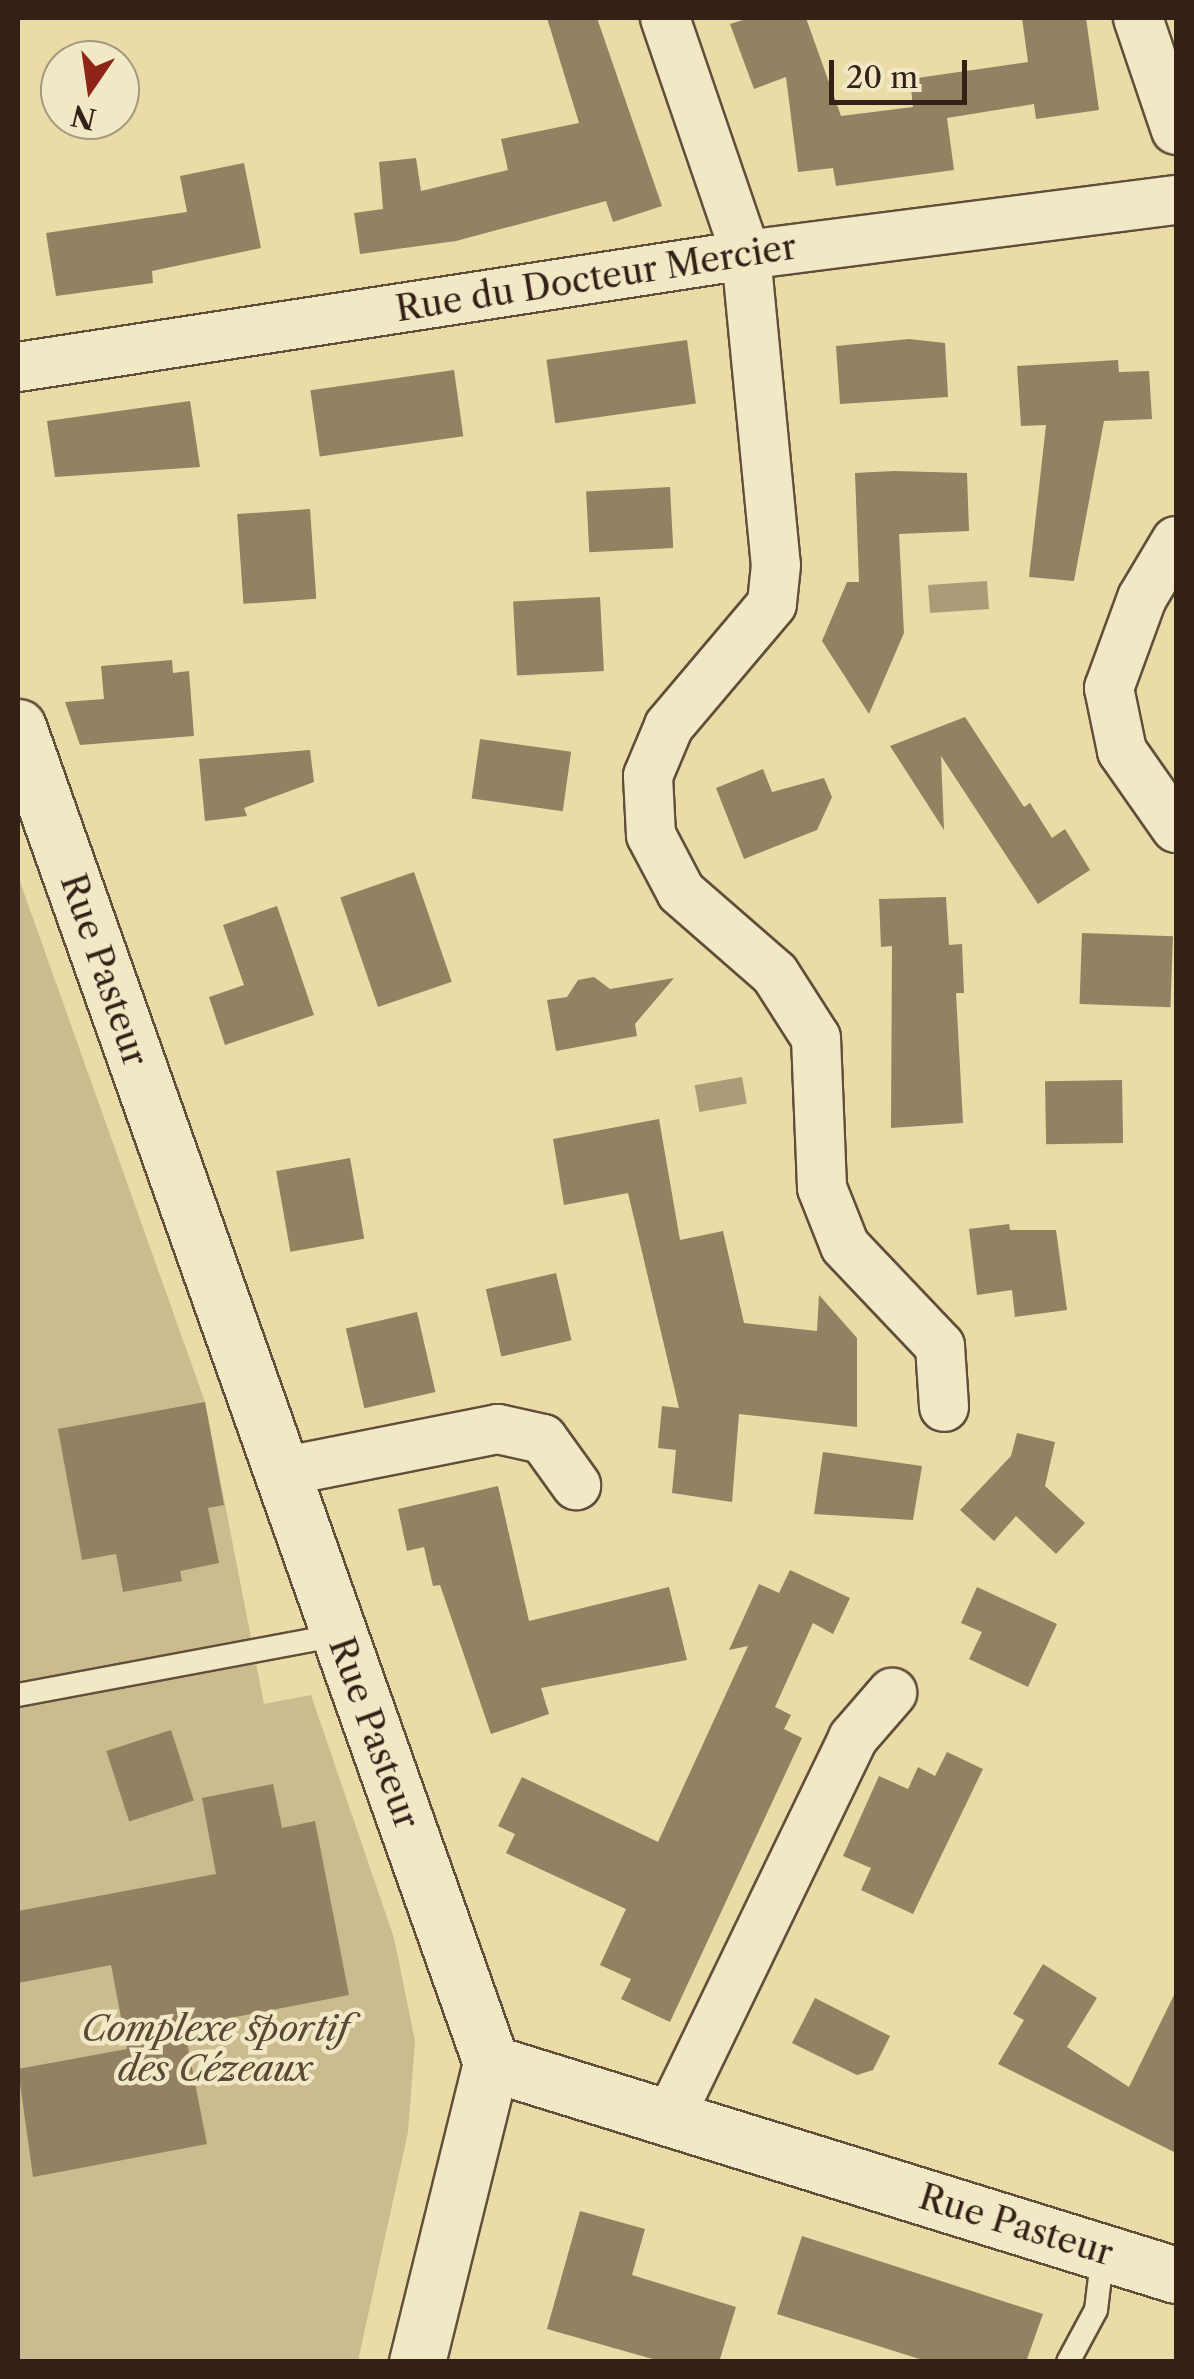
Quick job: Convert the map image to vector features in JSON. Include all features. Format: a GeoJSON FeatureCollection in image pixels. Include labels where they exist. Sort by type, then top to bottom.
{"type":"FeatureCollection","features":[{"type":"Feature","properties":{"kind":"main road","name":"Rue Pasteur"},"geometry":{"type":"LineString","coordinates":[[18,726],[491,2063],[1176,2274]]}},
{"type":"Feature","properties":{"kind":"main road"},"geometry":{"type":"LineString","coordinates":[[417,2362],[491,2063]]}},
{"type":"Feature","properties":{"kind":"street"},"geometry":{"type":"LineString","coordinates":[[665,18],[746,255],[776,565],[772,604],[669,726],[648,776],[651,835],[681,892],[775,974],[816,1038],[822,1188],[845,1246],[940,1346],[944,1407]]}},
{"type":"Feature","properties":{"kind":"street"},"geometry":{"type":"LineString","coordinates":[[1138,18],[1176,130]]}},
{"type":"Feature","properties":{"kind":"street","name":"Rue du Docteur Mercier"},"geometry":{"type":"LineString","coordinates":[[18,367],[746,255],[1176,200]]}},
{"type":"Feature","properties":{"kind":"street"},"geometry":{"type":"LineString","coordinates":[[1176,541],[1142,598],[1109,688],[1122,751],[1176,828]]}},
{"type":"Feature","properties":{"kind":"street"},"geometry":{"type":"LineString","coordinates":[[280,1472],[498,1429],[543,1439],[576,1484]]}},
{"type":"Feature","properties":{"kind":"street"},"geometry":{"type":"LineString","coordinates":[[670,2117],[853,1738],[892,1693]]}},
{"type":"Feature","properties":{"kind":"lane"},"geometry":{"type":"LineString","coordinates":[[18,1695],[338,1635]]}},
{"type":"Feature","properties":{"kind":"lane"},"geometry":{"type":"LineString","coordinates":[[1068,2362],[1096,2310],[1103,2252]]}},
{"type":"Feature","properties":{"kind":"green space","name":"Complexe sportif des Cézeaux"},"geometry":{"type":"Polygon","coordinates":[[[18,876],[205,1402],[264,1704],[311,1695],[394,1938],[415,2041],[408,2132],[358,2361],[18,2361],[18,876]]]}},
{"type":"Feature","properties":{"kind":"shaded area"},"geometry":{"type":"Polygon","coordinates":[[[987,581],[989,609],[930,613],[928,585],[987,581]]]}},
{"type":"Feature","properties":{"kind":"shaded area"},"geometry":{"type":"Polygon","coordinates":[[[742,1077],[747,1104],[699,1112],[695,1085],[742,1077]]]}},
{"type":"Feature","properties":{"kind":"building"},"geometry":{"type":"Polygon","coordinates":[[[547,18],[597,18],[662,206],[613,222],[606,201],[456,241],[360,254],[354,213],[383,209],[379,162],[416,158],[421,191],[508,170],[501,139],[579,123],[547,18]]]}},
{"type":"Feature","properties":{"kind":"building"},"geometry":{"type":"Polygon","coordinates":[[[749,18],[806,18],[841,116],[913,107],[910,79],[1028,62],[1022,18],[1086,18],[1099,110],[1036,119],[1034,104],[947,118],[954,170],[836,186],[833,168],[798,172],[786,77],[754,89],[730,24],[749,18]]]}},
{"type":"Feature","properties":{"kind":"building"},"geometry":{"type":"Polygon","coordinates":[[[244,163],[261,248],[152,271],[153,283],[56,296],[46,233],[187,212],[180,176],[244,163]]]}},
{"type":"Feature","properties":{"kind":"building"},"geometry":{"type":"Polygon","coordinates":[[[909,339],[945,343],[948,397],[840,404],[836,346],[909,339]]]}},
{"type":"Feature","properties":{"kind":"building"},"geometry":{"type":"Polygon","coordinates":[[[687,340],[696,403],[555,423],[546,360],[687,340]]]}},
{"type":"Feature","properties":{"kind":"building"},"geometry":{"type":"Polygon","coordinates":[[[1118,360],[1119,372],[1149,371],[1152,419],[1104,421],[1074,581],[1029,577],[1046,425],[1021,426],[1017,366],[1118,360]]]}},
{"type":"Feature","properties":{"kind":"building"},"geometry":{"type":"Polygon","coordinates":[[[454,370],[463,436],[320,457],[310,390],[454,370]]]}},
{"type":"Feature","properties":{"kind":"building"},"geometry":{"type":"Polygon","coordinates":[[[190,401],[200,467],[55,477],[47,421],[190,401]]]}},
{"type":"Feature","properties":{"kind":"building"},"geometry":{"type":"Polygon","coordinates":[[[855,473],[967,473],[969,531],[899,534],[904,633],[869,714],[822,641],[847,582],[859,582],[855,473]]]}},
{"type":"Feature","properties":{"kind":"building"},"geometry":{"type":"Polygon","coordinates":[[[670,487],[673,548],[589,552],[586,491],[670,487]]]}},
{"type":"Feature","properties":{"kind":"building"},"geometry":{"type":"Polygon","coordinates":[[[310,509],[316,599],[243,604],[237,514],[310,509]]]}},
{"type":"Feature","properties":{"kind":"building"},"geometry":{"type":"Polygon","coordinates":[[[600,597],[604,671],[517,675],[513,602],[600,597]]]}},
{"type":"Feature","properties":{"kind":"building"},"geometry":{"type":"Polygon","coordinates":[[[172,660],[173,673],[189,671],[194,736],[80,745],[65,702],[104,699],[101,666],[172,660]]]}},
{"type":"Feature","properties":{"kind":"building"},"geometry":{"type":"Polygon","coordinates":[[[965,717],[1024,807],[1030,803],[1052,838],[1065,829],[1090,870],[1038,904],[941,756],[944,830],[890,746],[965,717]]]}},
{"type":"Feature","properties":{"kind":"building"},"geometry":{"type":"Polygon","coordinates":[[[480,739],[571,752],[563,811],[472,798],[480,739]]]}},
{"type":"Feature","properties":{"kind":"building"},"geometry":{"type":"Polygon","coordinates":[[[310,750],[314,782],[244,808],[247,816],[205,821],[199,759],[310,750]]]}},
{"type":"Feature","properties":{"kind":"building"},"geometry":{"type":"Polygon","coordinates":[[[763,769],[772,792],[824,778],[832,797],[817,830],[744,859],[716,788],[763,769]]]}},
{"type":"Feature","properties":{"kind":"building"},"geometry":{"type":"Polygon","coordinates":[[[414,872],[452,982],[378,1007],[340,897],[414,872]]]}},
{"type":"Feature","properties":{"kind":"building"},"geometry":{"type":"Polygon","coordinates":[[[946,897],[949,945],[962,944],[964,993],[956,993],[963,1123],[891,1128],[892,946],[881,947],[879,899],[946,897]]]}},
{"type":"Feature","properties":{"kind":"building"},"geometry":{"type":"Polygon","coordinates":[[[277,906],[314,1015],[225,1045],[209,997],[244,985],[223,925],[277,906]]]}},
{"type":"Feature","properties":{"kind":"building"},"geometry":{"type":"Polygon","coordinates":[[[1082,933],[1173,936],[1170,1007],[1080,1004],[1082,933]]]}},
{"type":"Feature","properties":{"kind":"building"},"geometry":{"type":"Polygon","coordinates":[[[594,977],[610,989],[674,978],[635,1024],[637,1036],[556,1051],[547,1000],[567,997],[578,980],[594,977]]]}},
{"type":"Feature","properties":{"kind":"building"},"geometry":{"type":"Polygon","coordinates":[[[1122,1080],[1123,1143],[1046,1144],[1045,1081],[1122,1080]]]}},
{"type":"Feature","properties":{"kind":"building"},"geometry":{"type":"Polygon","coordinates":[[[659,1119],[680,1240],[723,1231],[744,1323],[817,1331],[819,1295],[857,1338],[857,1427],[739,1414],[732,1502],[672,1493],[676,1450],[658,1448],[662,1406],[679,1408],[628,1193],[564,1205],[553,1139],[659,1119]]]}},
{"type":"Feature","properties":{"kind":"building"},"geometry":{"type":"Polygon","coordinates":[[[350,1158],[364,1239],[290,1252],[276,1171],[350,1158]]]}},
{"type":"Feature","properties":{"kind":"building"},"geometry":{"type":"Polygon","coordinates":[[[1009,1224],[1010,1230],[1056,1230],[1067,1310],[1015,1317],[1012,1290],[977,1295],[969,1229],[1009,1224]]]}},
{"type":"Feature","properties":{"kind":"building"},"geometry":{"type":"Polygon","coordinates":[[[556,1273],[572,1340],[501,1356],[486,1289],[556,1273]]]}},
{"type":"Feature","properties":{"kind":"building"},"geometry":{"type":"Polygon","coordinates":[[[417,1312],[435,1392],[364,1408],[346,1328],[417,1312]]]}},
{"type":"Feature","properties":{"kind":"building"},"geometry":{"type":"Polygon","coordinates":[[[205,1402],[224,1505],[208,1508],[219,1563],[180,1571],[182,1581],[123,1592],[116,1554],[82,1560],[58,1429],[205,1402]]]}},
{"type":"Feature","properties":{"kind":"building"},"geometry":{"type":"Polygon","coordinates":[[[1017,1433],[1055,1442],[1045,1486],[1085,1523],[1056,1554],[1016,1516],[994,1541],[960,1510],[1011,1456],[1017,1433]]]}},
{"type":"Feature","properties":{"kind":"building"},"geometry":{"type":"Polygon","coordinates":[[[823,1452],[922,1466],[913,1520],[814,1514],[823,1452]]]}},
{"type":"Feature","properties":{"kind":"building"},"geometry":{"type":"Polygon","coordinates":[[[498,1486],[529,1621],[669,1587],[687,1660],[541,1688],[549,1714],[491,1734],[440,1585],[433,1586],[424,1547],[407,1551],[398,1509],[498,1486]]]}},
{"type":"Feature","properties":{"kind":"building"},"geometry":{"type":"Polygon","coordinates":[[[790,1570],[850,1598],[833,1634],[813,1623],[775,1707],[791,1715],[784,1729],[802,1738],[670,2022],[621,1999],[631,1979],[600,1965],[626,1909],[506,1853],[515,1834],[498,1826],[522,1777],[658,1842],[748,1646],[729,1650],[759,1584],[779,1593],[790,1570]]]}},
{"type":"Feature","properties":{"kind":"building"},"geometry":{"type":"Polygon","coordinates":[[[977,1587],[1057,1624],[1028,1687],[969,1659],[982,1632],[961,1623],[977,1587]]]}},
{"type":"Feature","properties":{"kind":"building"},"geometry":{"type":"Polygon","coordinates":[[[171,1730],[194,1800],[129,1821],[106,1751],[171,1730]]]}},
{"type":"Feature","properties":{"kind":"building"},"geometry":{"type":"Polygon","coordinates":[[[947,1752],[983,1769],[913,1914],[861,1890],[871,1868],[843,1856],[879,1776],[908,1789],[918,1767],[935,1776],[947,1752]]]}},
{"type":"Feature","properties":{"kind":"building"},"geometry":{"type":"Polygon","coordinates":[[[273,1784],[282,1828],[315,1821],[349,1995],[184,2027],[207,2144],[33,2177],[18,2069],[127,2049],[111,1965],[18,1983],[18,1911],[216,1874],[202,1798],[273,1784]]]}},
{"type":"Feature","properties":{"kind":"building"},"geometry":{"type":"Polygon","coordinates":[[[1043,1964],[1097,1998],[1067,2047],[1129,2087],[1176,1991],[1176,2153],[998,2064],[1024,2020],[1013,2014],[1043,1964]]]}},
{"type":"Feature","properties":{"kind":"building"},"geometry":{"type":"Polygon","coordinates":[[[815,1998],[890,2036],[873,2070],[857,2075],[792,2043],[815,1998]]]}},
{"type":"Feature","properties":{"kind":"building"},"geometry":{"type":"Polygon","coordinates":[[[580,2211],[645,2229],[632,2275],[736,2307],[719,2362],[663,2362],[547,2329],[580,2211]]]}},
{"type":"Feature","properties":{"kind":"building"},"geometry":{"type":"Polygon","coordinates":[[[802,2236],[1043,2314],[1026,2362],[929,2362],[777,2314],[802,2236]]]}}]}
